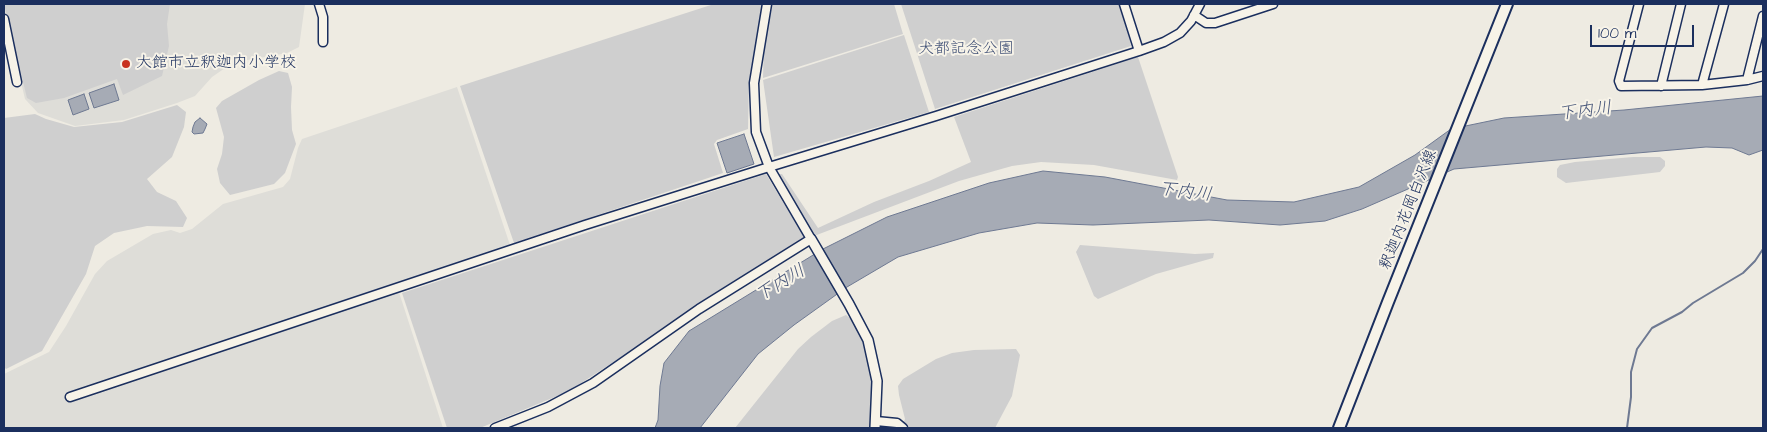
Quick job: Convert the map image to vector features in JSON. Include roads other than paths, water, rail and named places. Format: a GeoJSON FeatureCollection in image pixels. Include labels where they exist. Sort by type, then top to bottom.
{"type":"FeatureCollection","features":[{"type":"Feature","properties":{"kind":"main road","name":"釈迦内花岡白沢線"},"geometry":{"type":"LineString","coordinates":[[1339,428],[1507,4]]}},
{"type":"Feature","properties":{"kind":"street"},"geometry":{"type":"LineString","coordinates":[[319,4],[323,17],[324,42]]}},
{"type":"Feature","properties":{"kind":"street"},"geometry":{"type":"LineString","coordinates":[[767,4],[754,83],[756,132],[769,167],[850,304],[868,340],[877,381],[876,424],[897,423],[903,428]]}},
{"type":"Feature","properties":{"kind":"street"},"geometry":{"type":"LineString","coordinates":[[1124,4],[1139,51]]}},
{"type":"Feature","properties":{"kind":"street"},"geometry":{"type":"LineString","coordinates":[[70,397],[585,226],[1139,51],[1164,42],[1180,33],[1200,4]]}},
{"type":"Feature","properties":{"kind":"street"},"geometry":{"type":"LineString","coordinates":[[1194,15],[1206,22],[1215,23],[1273,4]]}},
{"type":"Feature","properties":{"kind":"street"},"geometry":{"type":"LineString","coordinates":[[1639,4],[1619,81],[1621,86],[1702,85],[1747,80],[1763,76]]}},
{"type":"Feature","properties":{"kind":"street"},"geometry":{"type":"LineString","coordinates":[[1660,86],[1681,4]]}},
{"type":"Feature","properties":{"kind":"street"},"geometry":{"type":"LineString","coordinates":[[1702,85],[1724,4]]}},
{"type":"Feature","properties":{"kind":"street"},"geometry":{"type":"LineString","coordinates":[[1747,80],[1763,16]]}},
{"type":"Feature","properties":{"kind":"street"},"geometry":{"type":"LineString","coordinates":[[4,19],[6,43],[17,82]]}},
{"type":"Feature","properties":{"kind":"street"},"geometry":{"type":"LineString","coordinates":[[495,428],[548,407],[593,383],[699,310],[811,239]]}},
{"type":"Feature","properties":{"kind":"water"},"geometry":{"type":"Polygon","coordinates":[[[114,84],[119,100],[94,108],[89,93],[114,84]]]}},
{"type":"Feature","properties":{"kind":"water"},"geometry":{"type":"Polygon","coordinates":[[[84,94],[89,109],[73,115],[68,100],[84,94]]]}},
{"type":"Feature","properties":{"kind":"water","name":"下内川"},"geometry":{"type":"Polygon","coordinates":[[[1763,96],[1763,150],[1749,155],[1732,148],[1706,147],[1454,169],[1362,209],[1325,221],[1280,225],[1209,220],[1093,225],[1037,223],[979,233],[898,257],[847,287],[794,325],[758,354],[700,428],[655,428],[658,420],[660,386],[664,363],[689,331],[823,249],[887,217],[989,183],[1043,171],[1105,177],[1227,200],[1294,202],[1359,187],[1415,155],[1451,129],[1504,118],[1624,110],[1763,96]]]}},
{"type":"Feature","properties":{"kind":"water"},"geometry":{"type":"Polygon","coordinates":[[[200,118],[207,124],[203,133],[194,134],[192,132],[193,127],[200,118]]]}},
{"type":"Feature","properties":{"kind":"water"},"geometry":{"type":"Polygon","coordinates":[[[744,134],[754,164],[727,173],[717,143],[744,134]]]}},
{"type":"Feature","properties":{"kind":"waterway"},"geometry":{"type":"LineString","coordinates":[[1627,428],[1631,397],[1631,372],[1637,349],[1652,328],[1682,312],[1693,303],[1743,273],[1755,261],[1763,249]]}},
{"type":"Feature","properties":{"kind":"place","name":"大館市立釈迦内小学校"},"geometry":{"type":"Point","coordinates":[126,64]}},
{"type":"Feature","properties":{"kind":"park label","name":"犬都記念公園"},"geometry":{"type":"Point","coordinates":[966,50]}}]}
